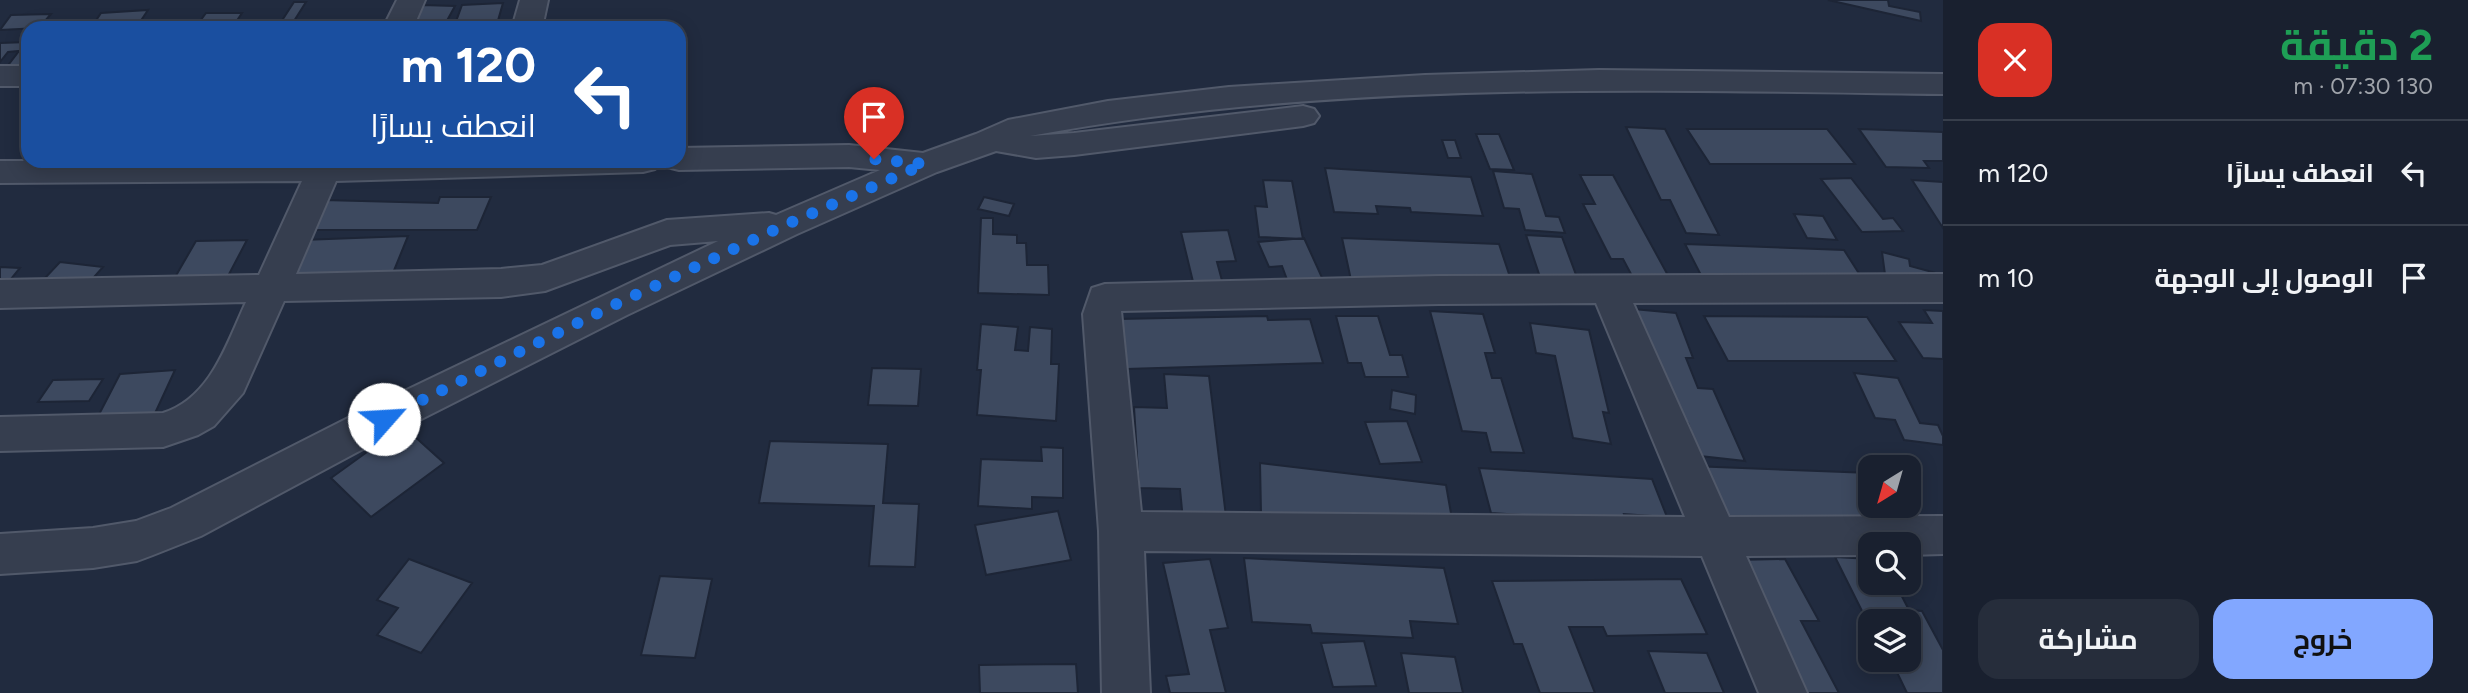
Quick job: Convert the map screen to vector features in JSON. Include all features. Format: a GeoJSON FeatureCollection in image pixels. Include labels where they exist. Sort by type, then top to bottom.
{"type":"FeatureCollection","features":[{"type":"Feature","properties":{"kind":"street"},"geometry":{"type":"LineString","coordinates":[[401,21],[411,0]]}},
{"type":"Feature","properties":{"kind":"street"},"geometry":{"type":"LineString","coordinates":[[529,21],[534,0]]}},
{"type":"Feature","properties":{"kind":"street"},"geometry":{"type":"LineString","coordinates":[[0,76],[21,76]]}},
{"type":"Feature","properties":{"kind":"street"},"geometry":{"type":"LineString","coordinates":[[0,554],[93,548],[137,541],[186,522],[362,430],[614,305],[785,225],[925,164],[988,142],[1035,147],[1074,144],[1301,116],[1533,104],[1597,92],[1836,93],[1943,84]]}},
{"type":"Feature","properties":{"kind":"street"},"geometry":{"type":"LineString","coordinates":[[1836,93],[1943,105]]}},
{"type":"Feature","properties":{"kind":"street"},"geometry":{"type":"LineString","coordinates":[[686,159],[849,156],[925,164]]}},
{"type":"Feature","properties":{"kind":"street"},"geometry":{"type":"LineString","coordinates":[[0,172],[186,168]]}},
{"type":"Feature","properties":{"kind":"street"},"geometry":{"type":"LineString","coordinates":[[0,434],[163,430],[184,423],[212,404],[229,382],[324,168]]}},
{"type":"Feature","properties":{"kind":"street"},"geometry":{"type":"LineString","coordinates":[[0,294],[501,283],[545,278],[667,233],[720,227],[785,225]]}},
{"type":"Feature","properties":{"kind":"street"},"geometry":{"type":"LineString","coordinates":[[1126,693],[1121,531],[1102,314],[1105,298],[1439,290],[1943,288]]}},
{"type":"Feature","properties":{"kind":"street"},"geometry":{"type":"LineString","coordinates":[[1609,291],[1783,693]]}},
{"type":"Feature","properties":{"kind":"street"},"geometry":{"type":"LineString","coordinates":[[1121,531],[1714,537],[1943,535]]}},
{"type":"Feature","properties":{"kind":"building"},"geometry":{"type":"Polygon","coordinates":[[[1828,0],[1888,0],[1889,6],[1920,12],[1921,21],[1828,0]]]}},
{"type":"Feature","properties":{"kind":"building"},"geometry":{"type":"Polygon","coordinates":[[[294,2],[306,2],[294,21],[282,21],[294,2]]]}},
{"type":"Feature","properties":{"kind":"building"},"geometry":{"type":"Polygon","coordinates":[[[503,3],[498,21],[456,21],[462,5],[503,3]]]}},
{"type":"Feature","properties":{"kind":"building"},"geometry":{"type":"Polygon","coordinates":[[[422,5],[455,6],[447,21],[412,21],[422,5]]]}},
{"type":"Feature","properties":{"kind":"building"},"geometry":{"type":"Polygon","coordinates":[[[148,10],[141,21],[96,21],[101,13],[148,10]]]}},
{"type":"Feature","properties":{"kind":"building"},"geometry":{"type":"Polygon","coordinates":[[[206,13],[242,13],[237,21],[200,21],[206,13]]]}},
{"type":"Feature","properties":{"kind":"building"},"geometry":{"type":"Polygon","coordinates":[[[51,14],[45,21],[21,21],[21,29],[0,30],[11,15],[51,14]]]}},
{"type":"Feature","properties":{"kind":"building"},"geometry":{"type":"Polygon","coordinates":[[[21,42],[21,67],[6,68],[19,51],[8,52],[0,62],[0,43],[21,42]]]}},
{"type":"Feature","properties":{"kind":"building"},"geometry":{"type":"Polygon","coordinates":[[[1626,127],[1665,129],[1719,235],[1686,233],[1670,200],[1661,200],[1626,127]]]}},
{"type":"Feature","properties":{"kind":"building"},"geometry":{"type":"Polygon","coordinates":[[[1687,129],[1827,129],[1855,164],[1710,164],[1687,129]]]}},
{"type":"Feature","properties":{"kind":"building"},"geometry":{"type":"Polygon","coordinates":[[[1859,129],[1943,132],[1943,161],[1924,161],[1929,168],[1886,167],[1859,129]]]}},
{"type":"Feature","properties":{"kind":"building"},"geometry":{"type":"Polygon","coordinates":[[[1476,134],[1499,134],[1514,170],[1490,169],[1476,134]]]}},
{"type":"Feature","properties":{"kind":"building"},"geometry":{"type":"Polygon","coordinates":[[[1442,140],[1455,140],[1461,158],[1448,158],[1442,140]]]}},
{"type":"Feature","properties":{"kind":"building"},"geometry":{"type":"Polygon","coordinates":[[[1325,168],[1471,177],[1483,216],[1411,212],[1410,208],[1376,206],[1378,214],[1334,212],[1325,168]]]}},
{"type":"Feature","properties":{"kind":"building"},"geometry":{"type":"Polygon","coordinates":[[[1493,171],[1532,174],[1546,216],[1559,217],[1565,233],[1525,230],[1519,209],[1504,208],[1493,171]]]}},
{"type":"Feature","properties":{"kind":"building"},"geometry":{"type":"Polygon","coordinates":[[[1580,175],[1613,175],[1676,290],[1639,289],[1623,259],[1611,259],[1583,204],[1595,204],[1580,175]]]}},
{"type":"Feature","properties":{"kind":"building"},"geometry":{"type":"Polygon","coordinates":[[[1851,178],[1883,219],[1893,218],[1903,231],[1862,232],[1821,179],[1851,178]]]}},
{"type":"Feature","properties":{"kind":"building"},"geometry":{"type":"Polygon","coordinates":[[[1263,180],[1292,181],[1303,239],[1259,237],[1255,206],[1267,207],[1263,180]]]}},
{"type":"Feature","properties":{"kind":"building"},"geometry":{"type":"Polygon","coordinates":[[[1912,180],[1943,182],[1943,228],[1912,180]]]}},
{"type":"Feature","properties":{"kind":"building"},"geometry":{"type":"Polygon","coordinates":[[[440,197],[491,197],[477,230],[307,230],[323,200],[438,203],[440,197]]]}},
{"type":"Feature","properties":{"kind":"building"},"geometry":{"type":"Polygon","coordinates":[[[984,197],[1014,204],[1009,216],[978,209],[984,197]]]}},
{"type":"Feature","properties":{"kind":"building"},"geometry":{"type":"Polygon","coordinates":[[[1794,214],[1823,216],[1837,240],[1807,238],[1794,214]]]}},
{"type":"Feature","properties":{"kind":"building"},"geometry":{"type":"Polygon","coordinates":[[[981,218],[993,218],[993,234],[1017,235],[1017,243],[1026,243],[1027,265],[1048,265],[1049,295],[978,293],[981,218]]]}},
{"type":"Feature","properties":{"kind":"building"},"geometry":{"type":"Polygon","coordinates":[[[1228,230],[1236,261],[1217,262],[1224,288],[1195,290],[1181,232],[1228,230]]]}},
{"type":"Feature","properties":{"kind":"building"},"geometry":{"type":"Polygon","coordinates":[[[1526,235],[1562,237],[1582,291],[1544,289],[1526,235]]]}},
{"type":"Feature","properties":{"kind":"building"},"geometry":{"type":"Polygon","coordinates":[[[408,236],[393,273],[284,277],[302,240],[408,236]]]}},
{"type":"Feature","properties":{"kind":"building"},"geometry":{"type":"Polygon","coordinates":[[[1304,238],[1324,282],[1289,285],[1282,266],[1269,267],[1258,242],[1304,238]]]}},
{"type":"Feature","properties":{"kind":"building"},"geometry":{"type":"Polygon","coordinates":[[[1342,238],[1499,244],[1511,280],[1351,280],[1342,238]]]}},
{"type":"Feature","properties":{"kind":"building"},"geometry":{"type":"Polygon","coordinates":[[[247,240],[227,278],[174,279],[196,241],[247,240]]]}},
{"type":"Feature","properties":{"kind":"building"},"geometry":{"type":"Polygon","coordinates":[[[1685,244],[1844,250],[1867,286],[1704,281],[1685,244]]]}},
{"type":"Feature","properties":{"kind":"building"},"geometry":{"type":"Polygon","coordinates":[[[1882,252],[1909,259],[1910,266],[1936,273],[1939,296],[1886,282],[1882,252]]]}},
{"type":"Feature","properties":{"kind":"building"},"geometry":{"type":"Polygon","coordinates":[[[60,262],[103,267],[88,284],[45,278],[60,262]]]}},
{"type":"Feature","properties":{"kind":"building"},"geometry":{"type":"Polygon","coordinates":[[[0,267],[20,268],[7,284],[0,284],[0,267]]]}},
{"type":"Feature","properties":{"kind":"building"},"geometry":{"type":"Polygon","coordinates":[[[1633,309],[1676,313],[1693,358],[1686,358],[1698,388],[1713,389],[1745,461],[1700,456],[1688,423],[1667,421],[1633,309]]]}},
{"type":"Feature","properties":{"kind":"building"},"geometry":{"type":"Polygon","coordinates":[[[1924,310],[1943,311],[1943,359],[1923,358],[1899,322],[1932,323],[1924,310]]]}},
{"type":"Feature","properties":{"kind":"building"},"geometry":{"type":"Polygon","coordinates":[[[1430,311],[1483,314],[1495,353],[1485,353],[1492,378],[1501,378],[1524,453],[1491,452],[1486,433],[1462,431],[1430,311]]]}},
{"type":"Feature","properties":{"kind":"building"},"geometry":{"type":"Polygon","coordinates":[[[1267,316],[1268,320],[1310,319],[1323,363],[1126,369],[1118,319],[1267,316]]]}},
{"type":"Feature","properties":{"kind":"building"},"geometry":{"type":"Polygon","coordinates":[[[1336,316],[1378,316],[1390,355],[1402,355],[1408,377],[1365,377],[1361,363],[1348,363],[1336,316]]]}},
{"type":"Feature","properties":{"kind":"building"},"geometry":{"type":"Polygon","coordinates":[[[1704,316],[1867,317],[1896,361],[1728,361],[1704,316]]]}},
{"type":"Feature","properties":{"kind":"building"},"geometry":{"type":"Polygon","coordinates":[[[1530,323],[1589,330],[1609,413],[1603,412],[1611,444],[1573,438],[1555,356],[1536,353],[1530,323]]]}},
{"type":"Feature","properties":{"kind":"building"},"geometry":{"type":"Polygon","coordinates":[[[981,324],[1018,327],[1015,350],[1028,351],[1030,327],[1052,329],[1051,364],[1059,364],[1056,421],[977,415],[981,324]]]}},
{"type":"Feature","properties":{"kind":"building"},"geometry":{"type":"Polygon","coordinates":[[[872,368],[921,369],[918,406],[868,405],[872,368]]]}},
{"type":"Feature","properties":{"kind":"building"},"geometry":{"type":"Polygon","coordinates":[[[175,370],[151,422],[93,426],[120,374],[175,370]]]}},
{"type":"Feature","properties":{"kind":"building"},"geometry":{"type":"Polygon","coordinates":[[[1854,373],[1898,378],[1920,423],[1938,425],[1943,436],[1943,445],[1904,440],[1895,420],[1875,418],[1854,373]]]}},
{"type":"Feature","properties":{"kind":"building"},"geometry":{"type":"Polygon","coordinates":[[[1164,374],[1209,376],[1228,533],[1184,531],[1180,489],[1139,488],[1134,407],[1167,408],[1164,374]]]}},
{"type":"Feature","properties":{"kind":"building"},"geometry":{"type":"Polygon","coordinates":[[[103,379],[89,401],[38,402],[53,380],[103,379]]]}},
{"type":"Feature","properties":{"kind":"building"},"geometry":{"type":"Polygon","coordinates":[[[1392,390],[1416,395],[1415,414],[1390,409],[1392,390]]]}},
{"type":"Feature","properties":{"kind":"building"},"geometry":{"type":"Polygon","coordinates":[[[1407,421],[1422,462],[1380,464],[1365,422],[1407,421]]]}},
{"type":"Feature","properties":{"kind":"building"},"geometry":{"type":"Polygon","coordinates":[[[403,426],[444,463],[371,517],[331,478],[403,426]]]}},
{"type":"Feature","properties":{"kind":"building"},"geometry":{"type":"Polygon","coordinates":[[[770,441],[888,444],[883,503],[919,504],[915,567],[869,566],[874,506],[759,503],[770,441]]]}},
{"type":"Feature","properties":{"kind":"building"},"geometry":{"type":"Polygon","coordinates":[[[1041,447],[1063,448],[1063,498],[1032,497],[1032,509],[978,506],[981,459],[1042,461],[1041,447]]]}},
{"type":"Feature","properties":{"kind":"building"},"geometry":{"type":"Polygon","coordinates":[[[1260,463],[1446,485],[1455,536],[1261,513],[1260,463]]]}},
{"type":"Feature","properties":{"kind":"building"},"geometry":{"type":"Polygon","coordinates":[[[1691,466],[1858,472],[1858,518],[1907,520],[1714,519],[1691,466]]]}},
{"type":"Feature","properties":{"kind":"building"},"geometry":{"type":"Polygon","coordinates":[[[1479,468],[1652,479],[1667,517],[1624,514],[1631,535],[1536,516],[1491,513],[1479,468]]]}},
{"type":"Feature","properties":{"kind":"building"},"geometry":{"type":"Polygon","coordinates":[[[1058,511],[1071,560],[986,575],[975,525],[1058,511]]]}},
{"type":"Feature","properties":{"kind":"building"},"geometry":{"type":"Polygon","coordinates":[[[1835,557],[1858,558],[1858,595],[1901,595],[1908,609],[1861,609],[1835,557]]]}},
{"type":"Feature","properties":{"kind":"building"},"geometry":{"type":"Polygon","coordinates":[[[1244,558],[1444,568],[1458,624],[1410,621],[1413,638],[1312,633],[1310,625],[1252,622],[1244,558]]]}},
{"type":"Feature","properties":{"kind":"building"},"geometry":{"type":"Polygon","coordinates":[[[409,559],[472,583],[421,653],[377,635],[398,608],[377,600],[409,559]]]}},
{"type":"Feature","properties":{"kind":"building"},"geometry":{"type":"Polygon","coordinates":[[[1210,559],[1228,628],[1210,630],[1226,693],[1170,693],[1166,676],[1189,674],[1163,563],[1210,559]]]}},
{"type":"Feature","properties":{"kind":"building"},"geometry":{"type":"Polygon","coordinates":[[[1785,559],[1819,621],[1801,621],[1839,693],[1778,693],[1736,560],[1785,559]]]}},
{"type":"Feature","properties":{"kind":"building"},"geometry":{"type":"Polygon","coordinates":[[[660,576],[712,579],[695,658],[641,655],[660,576]]]}},
{"type":"Feature","properties":{"kind":"building"},"geometry":{"type":"Polygon","coordinates":[[[1681,579],[1707,634],[1607,636],[1603,627],[1569,627],[1595,693],[1540,693],[1522,644],[1514,644],[1492,581],[1681,579]]]}},
{"type":"Feature","properties":{"kind":"building"},"geometry":{"type":"Polygon","coordinates":[[[1922,611],[1943,650],[1943,693],[1907,693],[1897,672],[1921,672],[1922,611]]]}},
{"type":"Feature","properties":{"kind":"building"},"geometry":{"type":"Polygon","coordinates":[[[1364,641],[1376,686],[1333,687],[1321,643],[1364,641]]]}},
{"type":"Feature","properties":{"kind":"building"},"geometry":{"type":"Polygon","coordinates":[[[1648,651],[1707,653],[1724,693],[1665,693],[1648,651]]]}},
{"type":"Feature","properties":{"kind":"building"},"geometry":{"type":"Polygon","coordinates":[[[1401,653],[1455,657],[1463,693],[1409,693],[1401,653]]]}},
{"type":"Feature","properties":{"kind":"building"},"geometry":{"type":"Polygon","coordinates":[[[1076,664],[1078,693],[980,693],[979,665],[1076,664]]]}},
{"type":"Feature","properties":{"kind":"route"},"geometry":{"type":"LineString","coordinates":[[384,419],[614,305],[785,225],[925,164],[874,159]]}}]}
